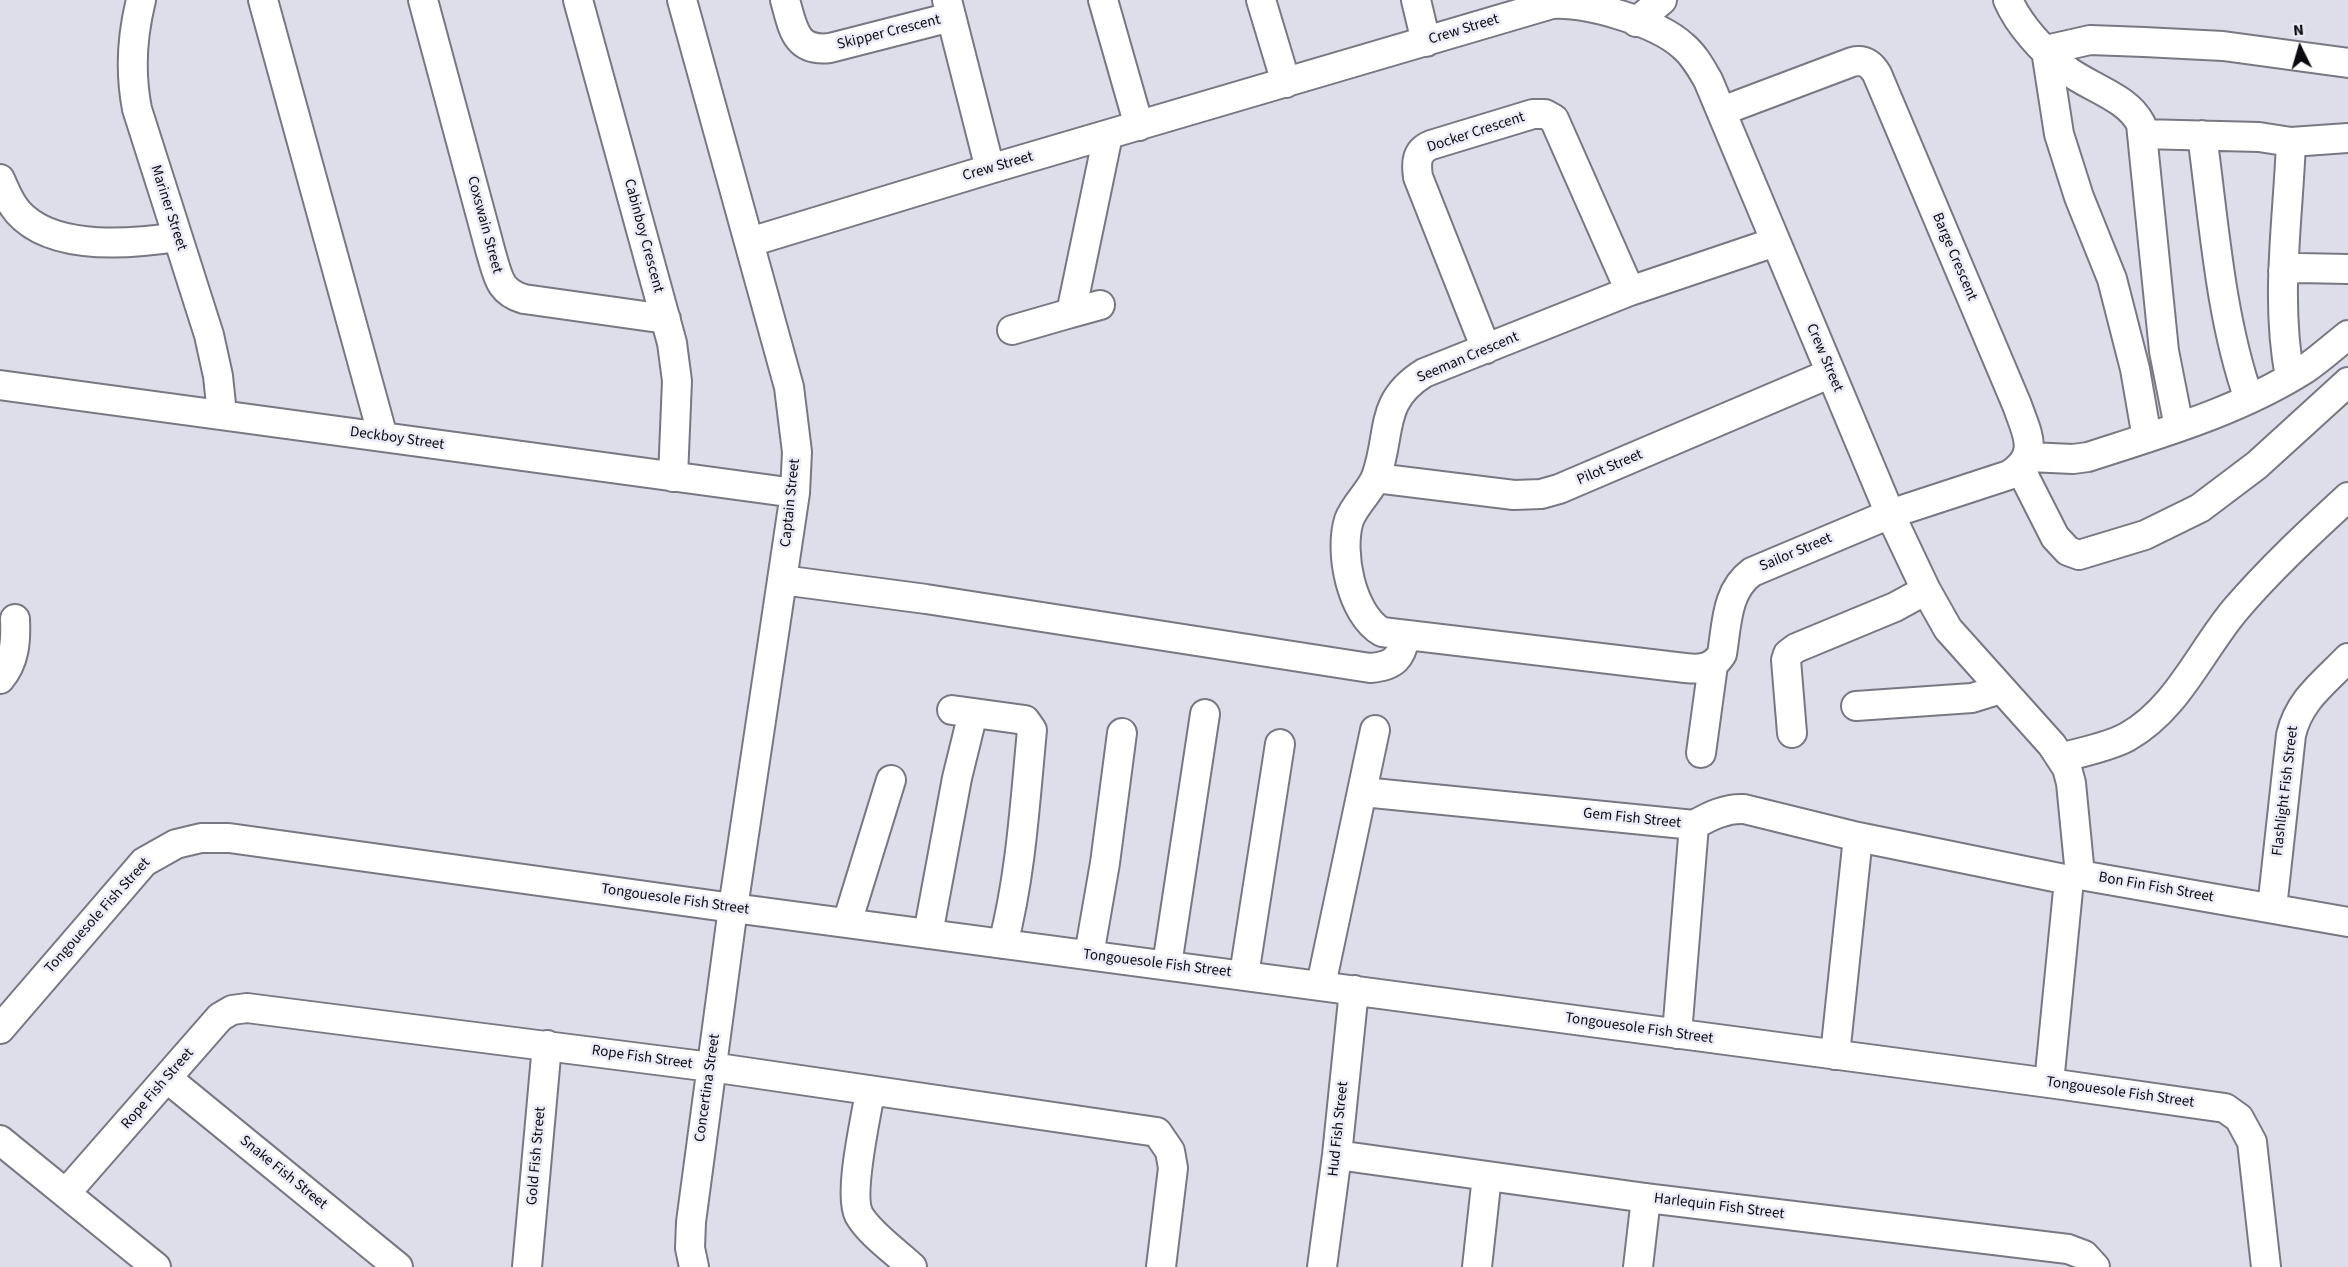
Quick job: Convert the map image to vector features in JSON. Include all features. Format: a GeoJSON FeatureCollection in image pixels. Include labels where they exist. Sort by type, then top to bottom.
{"type":"FeatureCollection","features":[{"type":"Feature","properties":{"kind":"street","name":"Mariner Street"},"geometry":{"type":"LineString","coordinates":[[141,0],[132,63],[134,94],[209,335],[217,369],[222,414]]}},
{"type":"Feature","properties":{"kind":"street"},"geometry":{"type":"LineString","coordinates":[[263,0],[383,437]]}},
{"type":"Feature","properties":{"kind":"street","name":"Coxswain Street"},"geometry":{"type":"LineString","coordinates":[[423,0],[490,253],[504,289],[508,293],[525,299],[666,320]]}},
{"type":"Feature","properties":{"kind":"street","name":"Cabinboy Crescent"},"geometry":{"type":"LineString","coordinates":[[578,0],[672,343],[677,381],[673,477]]}},
{"type":"Feature","properties":{"kind":"street","name":"Captain Street"},"geometry":{"type":"LineString","coordinates":[[682,0],[789,387],[797,452],[795,493],[734,908]]}},
{"type":"Feature","properties":{"kind":"street","name":"Skipper Crescent"},"geometry":{"type":"LineString","coordinates":[[785,0],[794,30],[800,40],[811,48],[830,48],[949,9],[990,169]]}},
{"type":"Feature","properties":{"kind":"street"},"geometry":{"type":"LineString","coordinates":[[1103,0],[1139,126]]}},
{"type":"Feature","properties":{"kind":"street"},"geometry":{"type":"LineString","coordinates":[[1262,0],[1286,83]]}},
{"type":"Feature","properties":{"kind":"street"},"geometry":{"type":"LineString","coordinates":[[1416,0],[1426,42]]}},
{"type":"Feature","properties":{"kind":"street"},"geometry":{"type":"LineString","coordinates":[[1636,22],[1662,0]]}},
{"type":"Feature","properties":{"kind":"street"},"geometry":{"type":"LineString","coordinates":[[2008,0],[2029,32],[2064,68],[2131,111],[2142,124],[2164,351],[2179,427]]}},
{"type":"Feature","properties":{"kind":"street","name":"Crew Street"},"geometry":{"type":"LineString","coordinates":[[750,242],[1542,6],[1576,2],[1663,32],[1690,53],[1708,80],[1890,514],[1926,590],[1948,629],[2061,758]]}},
{"type":"Feature","properties":{"kind":"street"},"geometry":{"type":"LineString","coordinates":[[2046,50],[2090,40],[2223,46],[2348,63]]}},
{"type":"Feature","properties":{"kind":"street"},"geometry":{"type":"LineString","coordinates":[[2046,50],[2059,134],[2079,197],[2112,279],[2135,369],[2146,438]]}},
{"type":"Feature","properties":{"kind":"street","name":"Barge Crescent"},"geometry":{"type":"LineString","coordinates":[[1722,111],[1852,62],[1865,62],[1872,66],[2016,405],[2029,440],[2024,463]]}},
{"type":"Feature","properties":{"kind":"street","name":"Docker Crescent"},"geometry":{"type":"LineString","coordinates":[[1486,349],[1418,177],[1418,156],[1423,149],[1431,145],[1533,114],[1545,114],[1554,119],[1630,291]]}},
{"type":"Feature","properties":{"kind":"street"},"geometry":{"type":"LineString","coordinates":[[2142,134],[2259,137],[2291,142],[2348,138]]}},
{"type":"Feature","properties":{"kind":"street"},"geometry":{"type":"LineString","coordinates":[[1071,313],[1108,135]]}},
{"type":"Feature","properties":{"kind":"street"},"geometry":{"type":"LineString","coordinates":[[2202,135],[2229,323],[2238,368],[2249,399]]}},
{"type":"Feature","properties":{"kind":"street"},"geometry":{"type":"LineString","coordinates":[[2290,377],[2283,342],[2283,271],[2291,142]]}},
{"type":"Feature","properties":{"kind":"street"},"geometry":{"type":"LineString","coordinates":[[0,179],[19,214],[32,224],[52,234],[77,240],[122,242],[177,237]]}},
{"type":"Feature","properties":{"kind":"street","name":"Seeman Crescent"},"geometry":{"type":"LineString","coordinates":[[1717,659],[1700,669],[1382,632],[1366,619],[1350,590],[1346,556],[1350,519],[1376,478],[1391,411],[1399,395],[1409,383],[1424,373],[1630,291],[1775,242]]}},
{"type":"Feature","properties":{"kind":"street"},"geometry":{"type":"LineString","coordinates":[[2283,271],[2299,268],[2348,269]]}},
{"type":"Feature","properties":{"kind":"street"},"geometry":{"type":"LineString","coordinates":[[1012,330],[1100,305]]}},
{"type":"Feature","properties":{"kind":"street"},"geometry":{"type":"LineString","coordinates":[[1890,514],[2009,475],[2024,463],[2088,457],[2179,427],[2249,399],[2290,377],[2306,368],[2348,335]]}},
{"type":"Feature","properties":{"kind":"street","name":"Pilot Street"},"geometry":{"type":"LineString","coordinates":[[1376,478],[1514,495],[1542,494],[1559,489],[1831,373]]}},
{"type":"Feature","properties":{"kind":"street"},"geometry":{"type":"LineString","coordinates":[[2024,463],[2055,537],[2068,551],[2079,555],[2145,535],[2200,508],[2257,465],[2348,382]]}},
{"type":"Feature","properties":{"kind":"street","name":"Deckboy Street"},"geometry":{"type":"LineString","coordinates":[[0,385],[795,493]]}},
{"type":"Feature","properties":{"kind":"street"},"geometry":{"type":"LineString","coordinates":[[2049,1083],[2075,877],[2071,783],[2061,758],[2126,737],[2156,715],[2188,678],[2235,610],[2292,548],[2348,497]]}},
{"type":"Feature","properties":{"kind":"street","name":"Sailor Street"},"geometry":{"type":"LineString","coordinates":[[1717,659],[1732,599],[1741,580],[1761,567],[1890,514]]}},
{"type":"Feature","properties":{"kind":"street"},"geometry":{"type":"LineString","coordinates":[[782,580],[926,599],[1370,668],[1386,666],[1397,659],[1406,635]]}},
{"type":"Feature","properties":{"kind":"street"},"geometry":{"type":"LineString","coordinates":[[1792,733],[1786,660],[1788,654],[1796,648],[1895,607],[1926,590]]}},
{"type":"Feature","properties":{"kind":"street"},"geometry":{"type":"LineString","coordinates":[[0,679],[10,666],[10,632]]}},
{"type":"Feature","properties":{"kind":"street","name":"Flashlight Fish Street"},"geometry":{"type":"LineString","coordinates":[[2272,908],[2291,735],[2295,719],[2308,699],[2348,658]]}},
{"type":"Feature","properties":{"kind":"street"},"geometry":{"type":"LineString","coordinates":[[1701,753],[1717,659]]}},
{"type":"Feature","properties":{"kind":"street"},"geometry":{"type":"LineString","coordinates":[[1856,706],[1972,698],[2001,689]]}},
{"type":"Feature","properties":{"kind":"street"},"geometry":{"type":"LineString","coordinates":[[928,934],[957,778],[963,712],[1025,720],[1032,730],[1024,814],[1011,912],[1003,944]]}},
{"type":"Feature","properties":{"kind":"street"},"geometry":{"type":"LineString","coordinates":[[1167,965],[1205,714]]}},
{"type":"Feature","properties":{"kind":"street"},"geometry":{"type":"LineString","coordinates":[[1322,986],[1375,730]]}},
{"type":"Feature","properties":{"kind":"street"},"geometry":{"type":"LineString","coordinates":[[1089,955],[1105,863],[1122,733]]}},
{"type":"Feature","properties":{"kind":"street"},"geometry":{"type":"LineString","coordinates":[[1244,975],[1280,744]]}},
{"type":"Feature","properties":{"kind":"street"},"geometry":{"type":"LineString","coordinates":[[847,923],[891,780]]}},
{"type":"Feature","properties":{"kind":"street","name":"Gem Fish Street"},"geometry":{"type":"LineString","coordinates":[[1363,792],[1694,825],[1677,1034]]}},
{"type":"Feature","properties":{"kind":"street","name":"Bon Fin Fish Street"},"geometry":{"type":"LineString","coordinates":[[1694,825],[1715,814],[1744,809],[1858,837],[2075,877],[2348,922]]}},
{"type":"Feature","properties":{"kind":"street"},"geometry":{"type":"LineString","coordinates":[[1835,1055],[1858,837]]}},
{"type":"Feature","properties":{"kind":"street","name":"Tongouesole Fish Street"},"geometry":{"type":"LineString","coordinates":[[0,1029],[144,862],[165,848],[201,838],[243,840],[2224,1108],[2238,1118],[2252,1142],[2266,1267]]}},
{"type":"Feature","properties":{"kind":"street","name":"Concertina Street"},"geometry":{"type":"LineString","coordinates":[[694,1267],[690,1248],[691,1222],[734,908]]}},
{"type":"Feature","properties":{"kind":"street","name":"Hud Fish Street"},"geometry":{"type":"LineString","coordinates":[[1322,1267],[1337,1155],[1354,990]]}},
{"type":"Feature","properties":{"kind":"street","name":"Rope Fish Street"},"geometry":{"type":"LineString","coordinates":[[66,1193],[220,1017],[238,1008],[711,1067],[870,1092],[1157,1132],[1170,1151],[1173,1168],[1161,1267]]}},
{"type":"Feature","properties":{"kind":"street","name":"Gold Fish Street"},"geometry":{"type":"LineString","coordinates":[[527,1267],[547,1045]]}},
{"type":"Feature","properties":{"kind":"street","name":"Snake Fish Street"},"geometry":{"type":"LineString","coordinates":[[168,1078],[398,1267]]}},
{"type":"Feature","properties":{"kind":"street"},"geometry":{"type":"LineString","coordinates":[[870,1092],[855,1188],[855,1205],[862,1220],[912,1267]]}},
{"type":"Feature","properties":{"kind":"street"},"geometry":{"type":"LineString","coordinates":[[0,1140],[156,1267]]}},
{"type":"Feature","properties":{"kind":"street","name":"Harlequin Fish Street"},"geometry":{"type":"LineString","coordinates":[[1337,1155],[1646,1198],[2068,1249],[2084,1255],[2095,1267]]}},
{"type":"Feature","properties":{"kind":"street"},"geometry":{"type":"LineString","coordinates":[[1477,1267],[1487,1176]]}},
{"type":"Feature","properties":{"kind":"street"},"geometry":{"type":"LineString","coordinates":[[1638,1267],[1646,1198]]}}]}
